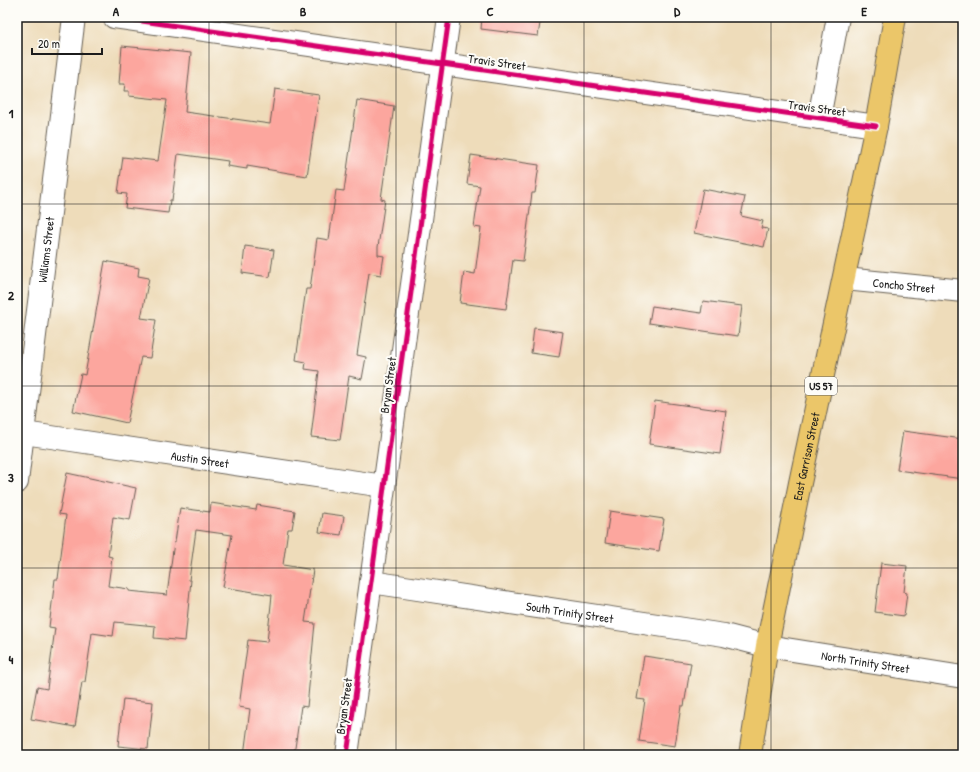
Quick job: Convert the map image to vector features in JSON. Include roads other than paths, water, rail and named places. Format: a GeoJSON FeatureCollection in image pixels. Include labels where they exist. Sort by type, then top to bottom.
{"type":"FeatureCollection","features":[{"type":"Feature","properties":{"kind":"main road","name":"East Garrison Street"},"geometry":{"type":"LineString","coordinates":[[750,755],[767,646],[876,126],[895,17]]}},
{"type":"Feature","properties":{"kind":"street","name":"Williams Street"},"geometry":{"type":"LineString","coordinates":[[17,482],[20,432],[74,17]]}},
{"type":"Feature","properties":{"kind":"street","name":"Travis Street"},"geometry":{"type":"LineString","coordinates":[[114,17],[876,126]]}},
{"type":"Feature","properties":{"kind":"street","name":"Bryan Street"},"geometry":{"type":"LineString","coordinates":[[347,755],[449,17]]}},
{"type":"Feature","properties":{"kind":"street"},"geometry":{"type":"LineString","coordinates":[[819,118],[838,17]]}},
{"type":"Feature","properties":{"kind":"street","name":"Concho Street"},"geometry":{"type":"LineString","coordinates":[[845,278],[963,292]]}},
{"type":"Feature","properties":{"kind":"street","name":"Austin Street"},"geometry":{"type":"LineString","coordinates":[[20,432],[384,486]]}},
{"type":"Feature","properties":{"kind":"street","name":"South Trinity Street"},"geometry":{"type":"LineString","coordinates":[[371,582],[724,635],[767,646]]}},
{"type":"Feature","properties":{"kind":"street","name":"North Trinity Street"},"geometry":{"type":"LineString","coordinates":[[767,646],[963,677]]}}]}
